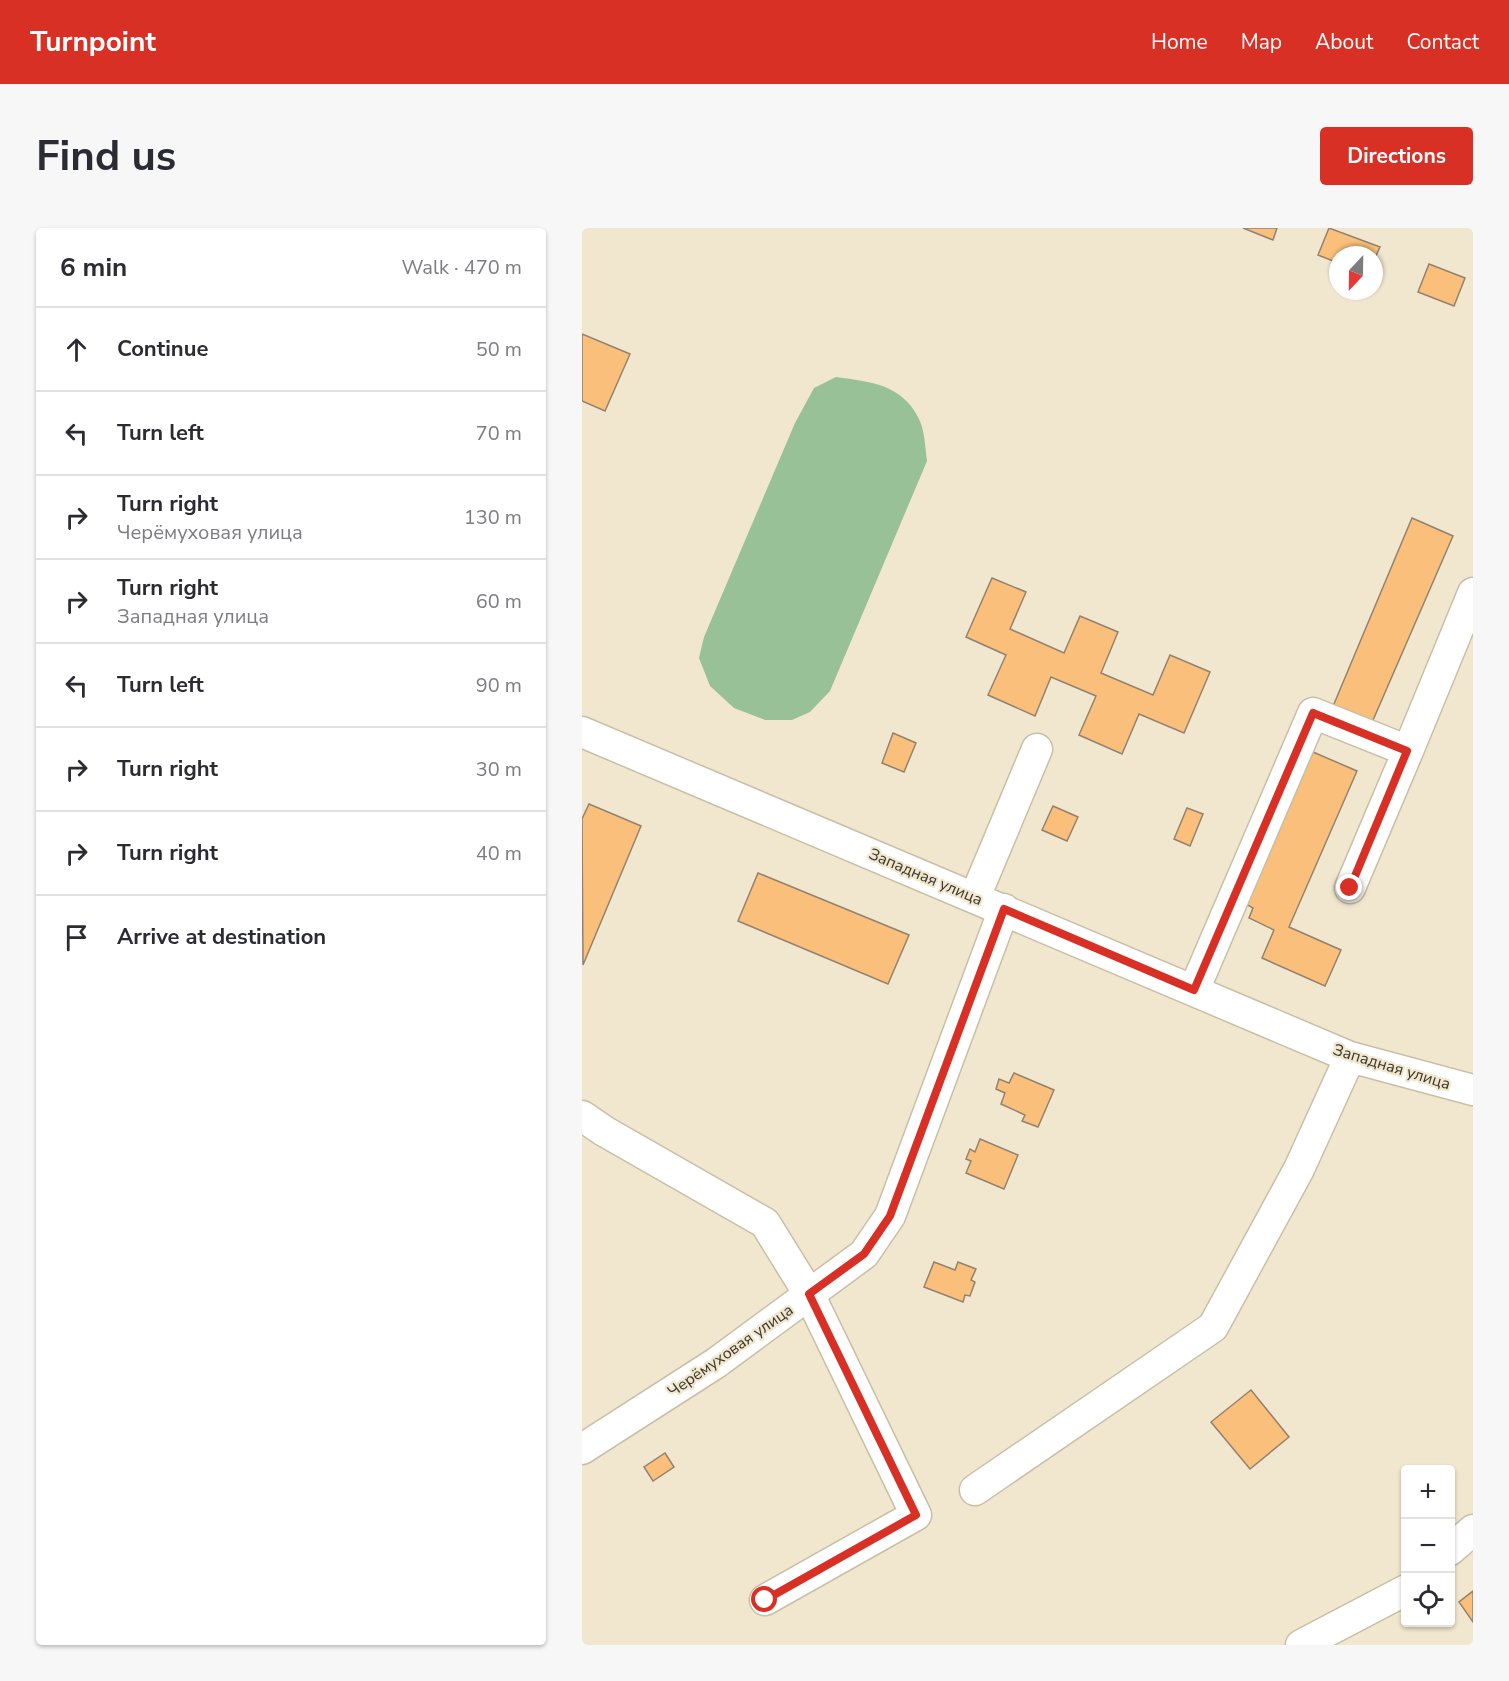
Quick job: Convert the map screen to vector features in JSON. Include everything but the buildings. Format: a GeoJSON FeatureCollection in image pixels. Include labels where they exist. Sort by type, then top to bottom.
{"type":"FeatureCollection","features":[{"type":"Feature","properties":{"kind":"street"},"geometry":{"type":"LineString","coordinates":[[1350,888],[1473,593]]}},
{"type":"Feature","properties":{"kind":"street"},"geometry":{"type":"LineString","coordinates":[[1194,990],[1313,713],[1407,751]]}},
{"type":"Feature","properties":{"kind":"street","name":"Западная улица"},"geometry":{"type":"LineString","coordinates":[[582,732],[1350,1057],[1473,1090]]}},
{"type":"Feature","properties":{"kind":"street"},"geometry":{"type":"LineString","coordinates":[[975,897],[1037,749]]}},
{"type":"Feature","properties":{"kind":"street","name":"Черёмуховая улица"},"geometry":{"type":"LineString","coordinates":[[582,1449],[716,1363],[864,1254],[890,1216],[1004,909]]}},
{"type":"Feature","properties":{"kind":"street"},"geometry":{"type":"LineString","coordinates":[[975,1490],[1212,1327],[1299,1169],[1350,1057]]}},
{"type":"Feature","properties":{"kind":"street"},"geometry":{"type":"LineString","coordinates":[[582,1116],[604,1131],[765,1222],[809,1294],[916,1515],[765,1600]]}},
{"type":"Feature","properties":{"kind":"street"},"geometry":{"type":"LineString","coordinates":[[1455,1546],[1473,1530]]}},
{"type":"Feature","properties":{"kind":"street"},"geometry":{"type":"LineString","coordinates":[[1301,1645],[1401,1593]]}},
{"type":"Feature","properties":{"kind":"green space"},"geometry":{"type":"Polygon","coordinates":[[[836,377],[873,383],[904,398],[921,424],[927,461],[830,691],[810,712],[792,720],[765,720],[734,708],[710,686],[699,658],[704,637],[795,423],[814,388],[836,377]]]}},
{"type":"Feature","properties":{"kind":"route"},"geometry":{"type":"LineString","coordinates":[[765,1600],[916,1515],[809,1294],[864,1254],[890,1216],[1004,909],[1194,990],[1313,713],[1407,751],[1350,888]]}}]}
